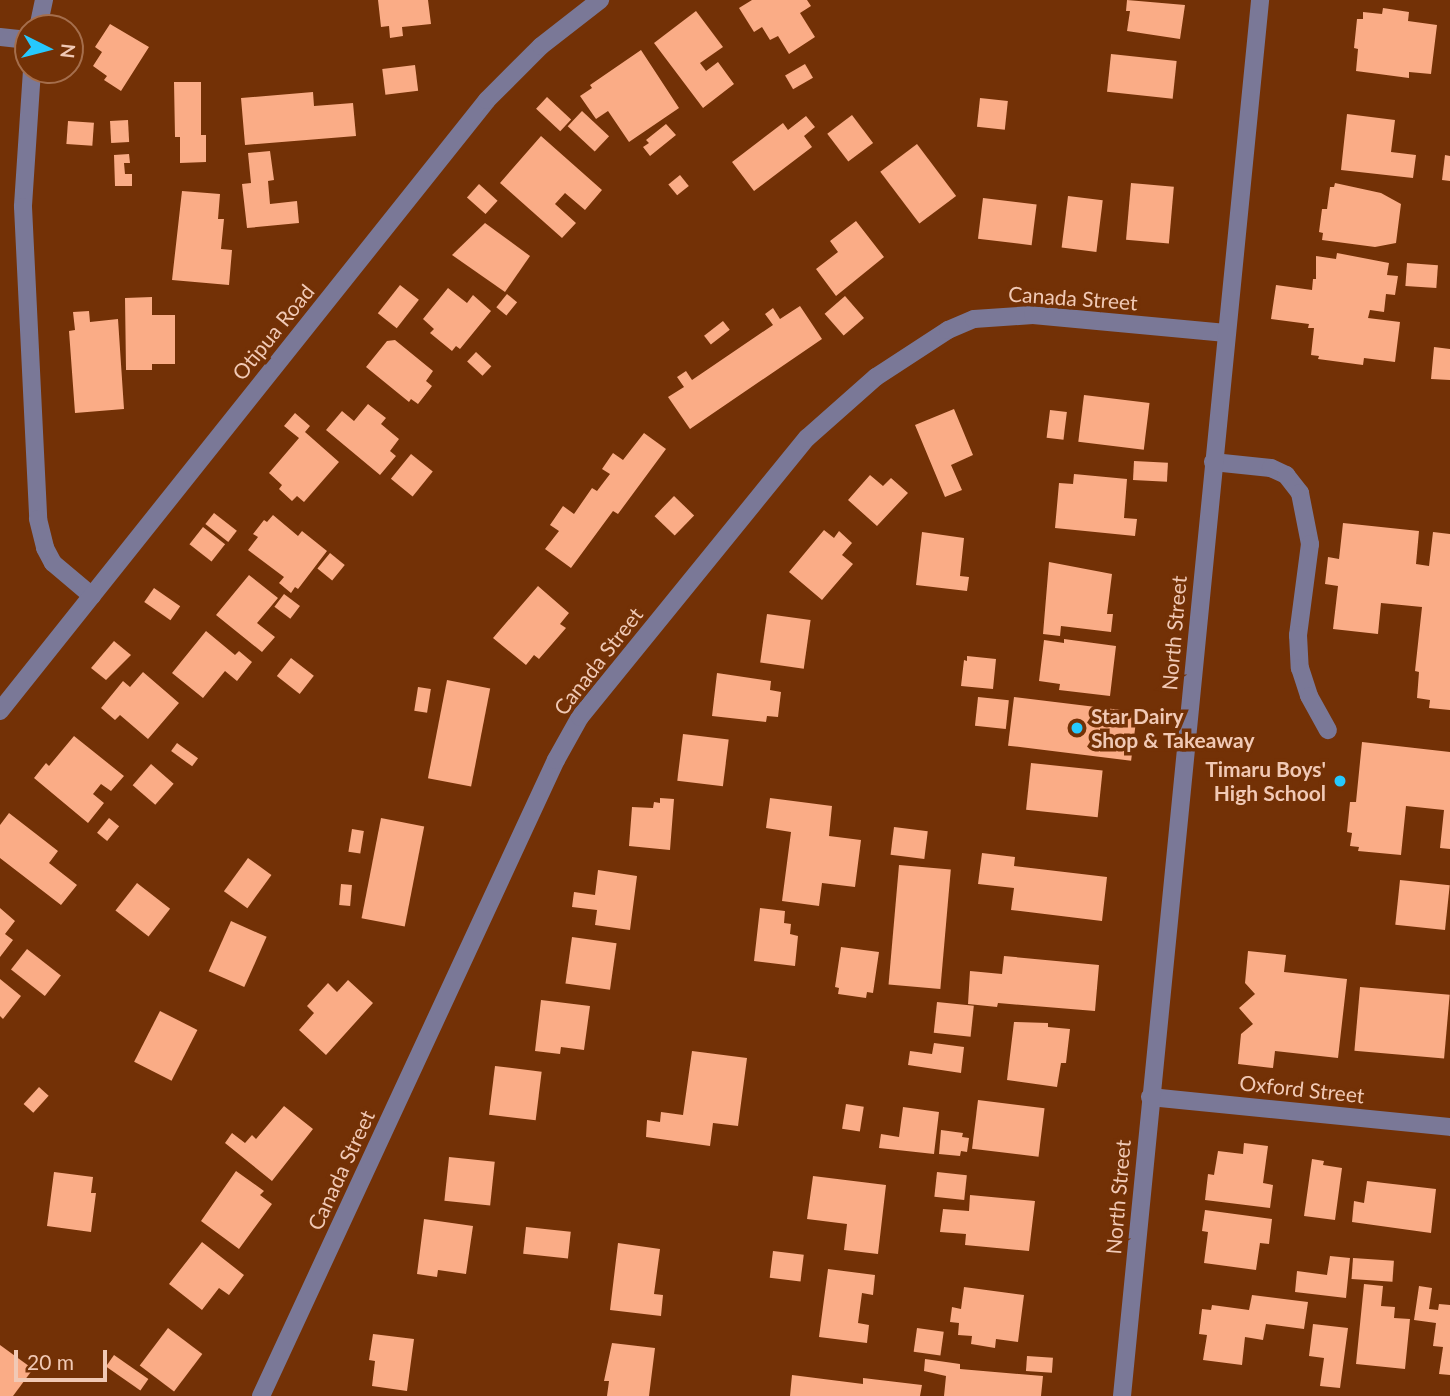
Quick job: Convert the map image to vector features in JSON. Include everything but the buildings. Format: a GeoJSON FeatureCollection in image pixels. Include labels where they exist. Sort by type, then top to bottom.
{"type":"FeatureCollection","features":[{"type":"Feature","properties":{"kind":"street","name":"Otipua Road"},"geometry":{"type":"LineString","coordinates":[[0,711],[487,100],[541,46],[600,0]]}},
{"type":"Feature","properties":{"kind":"street","name":"North Street"},"geometry":{"type":"LineString","coordinates":[[1122,1396],[1261,0]]}},
{"type":"Feature","properties":{"kind":"street"},"geometry":{"type":"LineString","coordinates":[[31,84],[23,207],[38,519],[45,548],[53,563],[92,596]]}},
{"type":"Feature","properties":{"kind":"street","name":"Canada Street"},"geometry":{"type":"LineString","coordinates":[[261,1396],[562,749],[580,717],[807,439],[877,377],[948,330],[974,319],[1033,315],[1226,333]]}},
{"type":"Feature","properties":{"kind":"street"},"geometry":{"type":"LineString","coordinates":[[1213,462],[1272,468],[1286,475],[1300,493],[1307,515],[1310,544],[1298,635],[1300,668],[1309,696],[1328,730]]}},
{"type":"Feature","properties":{"kind":"street","name":"Oxford Street"},"geometry":{"type":"LineString","coordinates":[[1150,1097],[1450,1127]]}},
{"type":"Feature","properties":{"kind":"place","name":"Star Dairy Shop & Takeaway"},"geometry":{"type":"Point","coordinates":[1077,728]}},
{"type":"Feature","properties":{"kind":"place","name":"Timaru Boys' High School"},"geometry":{"type":"Point","coordinates":[1340,781]}}]}
